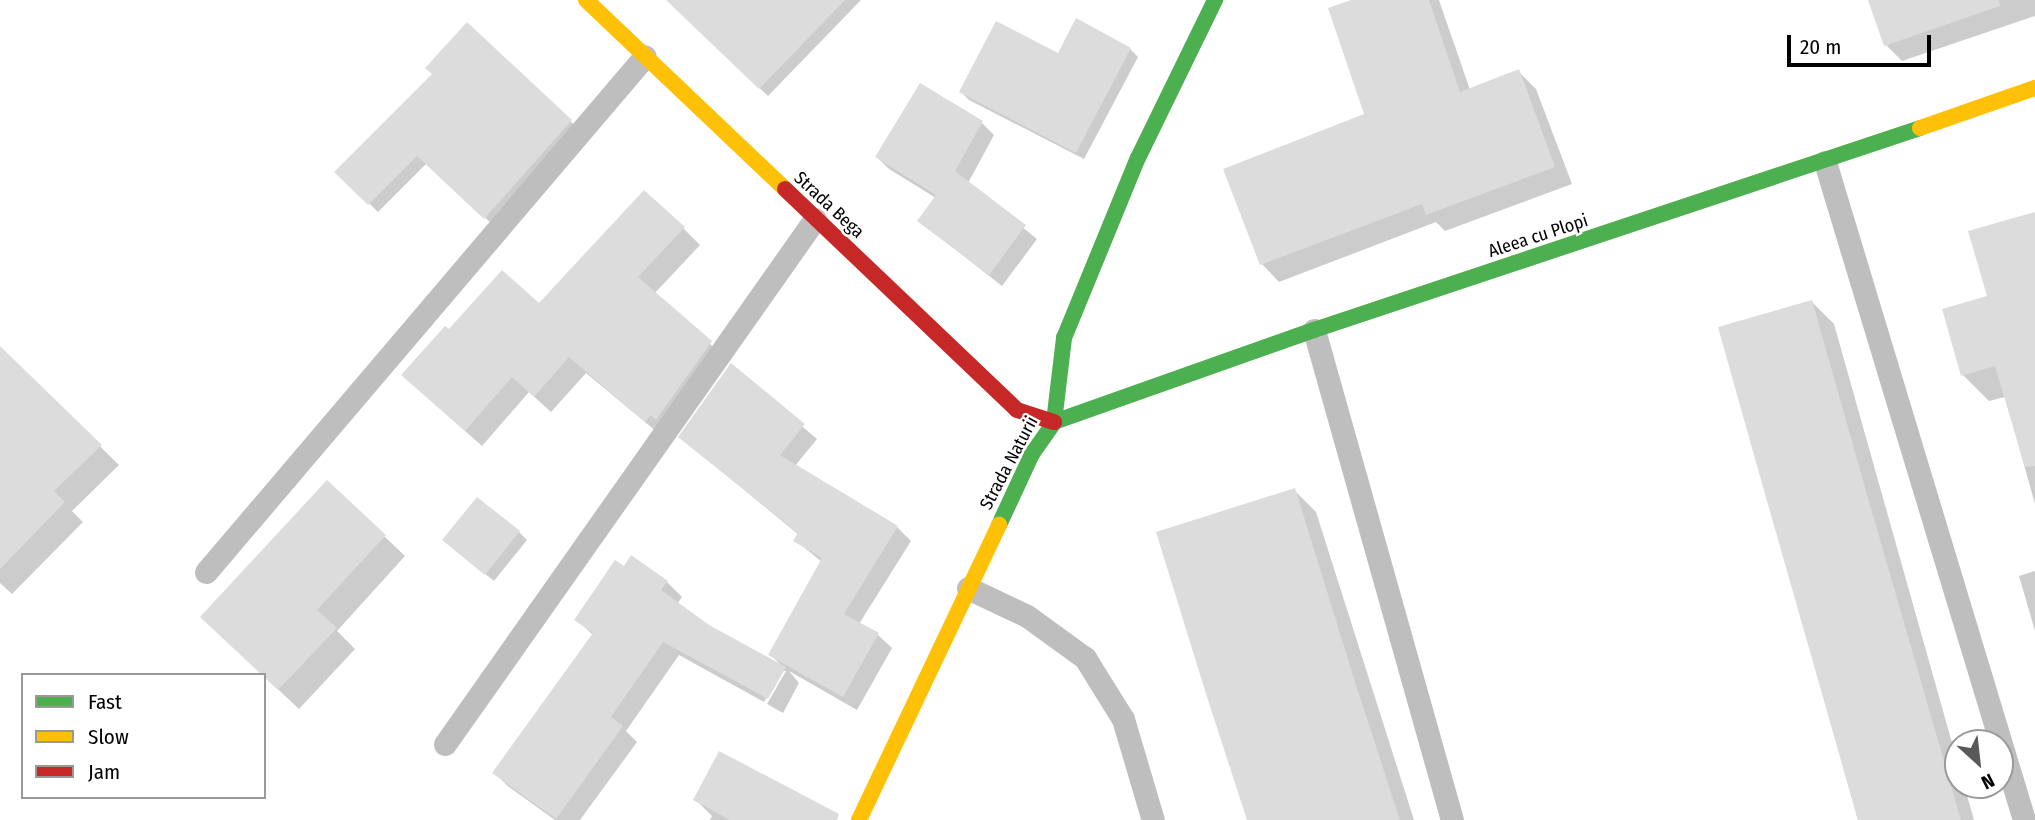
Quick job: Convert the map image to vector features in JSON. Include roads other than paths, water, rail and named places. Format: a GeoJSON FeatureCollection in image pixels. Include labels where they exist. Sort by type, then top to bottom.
{"type":"FeatureCollection","features":[{"type":"Feature","properties":{"kind":"street","name":"Strada Bega"},"geometry":{"type":"LineString","coordinates":[[586,0],[1017,410],[1054,422]]}},
{"type":"Feature","properties":{"kind":"street","name":"Strada Naturii"},"geometry":{"type":"LineString","coordinates":[[859,820],[1032,454],[1054,422],[1064,338],[1138,158],[1215,0]]}},
{"type":"Feature","properties":{"kind":"street","name":"Aleea cu Plopi"},"geometry":{"type":"LineString","coordinates":[[1054,422],[1314,330],[1825,162],[2035,88]]}},
{"type":"Feature","properties":{"kind":"lane"},"geometry":{"type":"LineString","coordinates":[[206,572],[645,56]]}},
{"type":"Feature","properties":{"kind":"lane"},"geometry":{"type":"LineString","coordinates":[[1825,162],[2024,820]]}},
{"type":"Feature","properties":{"kind":"lane"},"geometry":{"type":"LineString","coordinates":[[446,744],[815,219]]}},
{"type":"Feature","properties":{"kind":"lane"},"geometry":{"type":"LineString","coordinates":[[1314,330],[1452,820]]}},
{"type":"Feature","properties":{"kind":"lane"},"geometry":{"type":"LineString","coordinates":[[968,589],[1027,616],[1085,658],[1123,719],[1153,820]]}}]}
